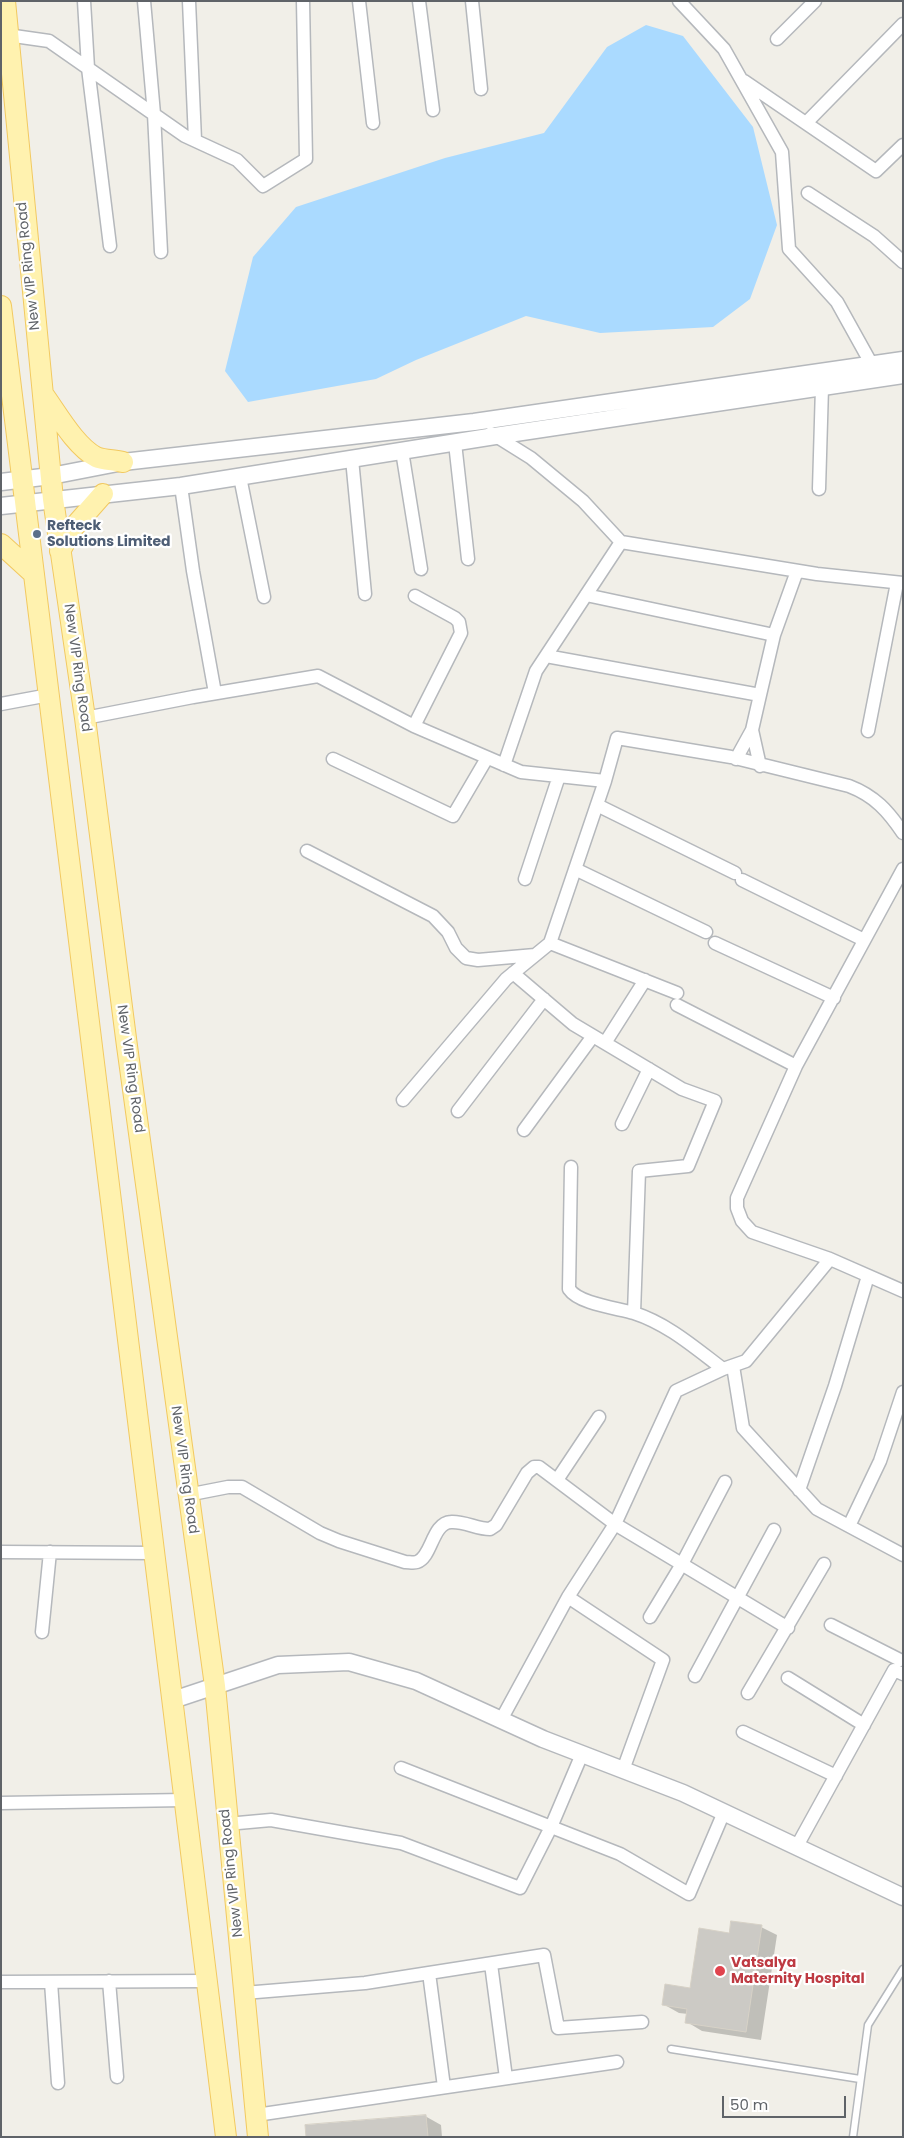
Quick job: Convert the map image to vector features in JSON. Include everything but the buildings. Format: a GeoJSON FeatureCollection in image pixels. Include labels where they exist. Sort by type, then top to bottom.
{"type":"FeatureCollection","features":[{"type":"Feature","properties":{"kind":"main road","name":"New VIP Ring Road"},"geometry":{"type":"LineString","coordinates":[[5,1],[53,499],[85,718],[126,1046],[215,1686],[258,2137]]}},
{"type":"Feature","properties":{"kind":"main road"},"geometry":{"type":"LineString","coordinates":[[1,306],[27,502],[34,574],[226,2137]]}},
{"type":"Feature","properties":{"kind":"main road"},"geometry":{"type":"LineString","coordinates":[[42,393],[76,439],[88,451],[97,458],[123,462]]}},
{"type":"Feature","properties":{"kind":"main road"},"geometry":{"type":"LineString","coordinates":[[60,551],[73,528],[103,494]]}},
{"type":"Feature","properties":{"kind":"main road"},"geometry":{"type":"LineString","coordinates":[[1,544],[34,574]]}},
{"type":"Feature","properties":{"kind":"main road"},"geometry":{"type":"LineString","coordinates":[[64,814],[97,808]]}},
{"type":"Feature","properties":{"kind":"main road"},"geometry":{"type":"LineString","coordinates":[[93,1050],[126,1046]]}},
{"type":"Feature","properties":{"kind":"street"},"geometry":{"type":"LineString","coordinates":[[84,1],[88,68],[110,246]]}},
{"type":"Feature","properties":{"kind":"street"},"geometry":{"type":"LineString","coordinates":[[144,1],[154,114],[160,252]]}},
{"type":"Feature","properties":{"kind":"street"},"geometry":{"type":"LineString","coordinates":[[189,1],[195,140]]}},
{"type":"Feature","properties":{"kind":"street"},"geometry":{"type":"LineString","coordinates":[[7,35],[49,41],[195,140],[237,160],[263,186],[306,159],[303,1]]}},
{"type":"Feature","properties":{"kind":"street"},"geometry":{"type":"LineString","coordinates":[[359,1],[373,123]]}},
{"type":"Feature","properties":{"kind":"street"},"geometry":{"type":"LineString","coordinates":[[419,1],[433,110]]}},
{"type":"Feature","properties":{"kind":"street"},"geometry":{"type":"LineString","coordinates":[[472,1],[481,89]]}},
{"type":"Feature","properties":{"kind":"street"},"geometry":{"type":"LineString","coordinates":[[680,1],[724,49],[782,152],[789,249],[837,302],[872,372]]}},
{"type":"Feature","properties":{"kind":"street"},"geometry":{"type":"LineString","coordinates":[[776,39],[814,1]]}},
{"type":"Feature","properties":{"kind":"street"},"geometry":{"type":"LineString","coordinates":[[806,123],[903,24]]}},
{"type":"Feature","properties":{"kind":"street"},"geometry":{"type":"LineString","coordinates":[[742,80],[876,171],[903,145]]}},
{"type":"Feature","properties":{"kind":"street"},"geometry":{"type":"LineString","coordinates":[[808,193],[874,236],[903,262]]}},
{"type":"Feature","properties":{"kind":"street"},"geometry":{"type":"LineString","coordinates":[[1,506],[181,486],[455,442],[822,387],[872,372],[903,360]]}},
{"type":"Feature","properties":{"kind":"street"},"geometry":{"type":"LineString","coordinates":[[1,482],[51,476],[123,462],[474,422],[872,372],[903,375]]}},
{"type":"Feature","properties":{"kind":"street"},"geometry":{"type":"LineString","coordinates":[[819,490],[822,387]]}},
{"type":"Feature","properties":{"kind":"street"},"geometry":{"type":"LineString","coordinates":[[474,422],[531,458],[575,495],[621,542],[797,571],[900,583],[868,731]]}},
{"type":"Feature","properties":{"kind":"street"},"geometry":{"type":"LineString","coordinates":[[455,442],[468,559]]}},
{"type":"Feature","properties":{"kind":"street"},"geometry":{"type":"LineString","coordinates":[[402,451],[421,569]]}},
{"type":"Feature","properties":{"kind":"street"},"geometry":{"type":"LineString","coordinates":[[352,459],[365,594]]}},
{"type":"Feature","properties":{"kind":"street"},"geometry":{"type":"LineString","coordinates":[[240,477],[264,597]]}},
{"type":"Feature","properties":{"kind":"street"},"geometry":{"type":"LineString","coordinates":[[181,486],[193,572],[215,693]]}},
{"type":"Feature","properties":{"kind":"street"},"geometry":{"type":"LineString","coordinates":[[504,765],[536,671],[621,542]]}},
{"type":"Feature","properties":{"kind":"street"},"geometry":{"type":"LineString","coordinates":[[736,759],[752,730],[774,635],[797,571]]}},
{"type":"Feature","properties":{"kind":"street"},"geometry":{"type":"LineString","coordinates":[[586,595],[774,635]]}},
{"type":"Feature","properties":{"kind":"street"},"geometry":{"type":"LineString","coordinates":[[414,726],[461,633],[459,622],[455,618],[415,596]]}},
{"type":"Feature","properties":{"kind":"street"},"geometry":{"type":"LineString","coordinates":[[546,656],[760,694]]}},
{"type":"Feature","properties":{"kind":"street"},"geometry":{"type":"LineString","coordinates":[[85,718],[215,693],[318,676],[414,726],[521,772],[605,781]]}},
{"type":"Feature","properties":{"kind":"street"},"geometry":{"type":"LineString","coordinates":[[1,704],[49,695]]}},
{"type":"Feature","properties":{"kind":"street"},"geometry":{"type":"LineString","coordinates":[[752,730],[760,766]]}},
{"type":"Feature","properties":{"kind":"street"},"geometry":{"type":"LineString","coordinates":[[404,1100],[506,979],[550,943],[618,738],[736,759],[850,786],[863,791],[888,810],[903,833]]}},
{"type":"Feature","properties":{"kind":"street"},"geometry":{"type":"LineString","coordinates":[[332,759],[453,816],[487,758]]}},
{"type":"Feature","properties":{"kind":"street"},"geometry":{"type":"LineString","coordinates":[[525,879],[559,776]]}},
{"type":"Feature","properties":{"kind":"street"},"geometry":{"type":"LineString","coordinates":[[596,805],[864,940]]}},
{"type":"Feature","properties":{"kind":"street"},"geometry":{"type":"LineString","coordinates":[[888,810],[903,814]]}},
{"type":"Feature","properties":{"kind":"street"},"geometry":{"type":"LineString","coordinates":[[307,851],[433,916],[448,932],[456,948],[466,958],[478,960],[536,955]]}},
{"type":"Feature","properties":{"kind":"street"},"geometry":{"type":"LineString","coordinates":[[575,869],[706,932]]}},
{"type":"Feature","properties":{"kind":"street"},"geometry":{"type":"LineString","coordinates":[[903,869],[796,1066],[737,1198],[736,1208],[742,1221],[752,1232],[830,1259],[903,1291]]}},
{"type":"Feature","properties":{"kind":"street"},"geometry":{"type":"LineString","coordinates":[[550,943],[645,980],[796,1066]]}},
{"type":"Feature","properties":{"kind":"street"},"geometry":{"type":"LineString","coordinates":[[715,943],[834,998]]}},
{"type":"Feature","properties":{"kind":"street"},"geometry":{"type":"LineString","coordinates":[[513,973],[573,1024],[682,1089],[715,1101],[688,1166],[639,1170],[634,1313]]}},
{"type":"Feature","properties":{"kind":"street"},"geometry":{"type":"LineString","coordinates":[[605,1043],[645,980]]}},
{"type":"Feature","properties":{"kind":"street"},"geometry":{"type":"LineString","coordinates":[[458,1111],[544,1000]]}},
{"type":"Feature","properties":{"kind":"street"},"geometry":{"type":"LineString","coordinates":[[524,1130],[593,1036]]}},
{"type":"Feature","properties":{"kind":"street"},"geometry":{"type":"LineString","coordinates":[[622,1124],[649,1069]]}},
{"type":"Feature","properties":{"kind":"street"},"geometry":{"type":"LineString","coordinates":[[571,1167],[569,1289],[572,1294],[584,1300],[634,1313],[676,1333],[728,1368],[743,1428],[799,1490],[817,1509],[903,1555]]}},
{"type":"Feature","properties":{"kind":"street"},"geometry":{"type":"LineString","coordinates":[[501,1720],[568,1597],[615,1524],[676,1391],[746,1361],[830,1259]]}},
{"type":"Feature","properties":{"kind":"street"},"geometry":{"type":"LineString","coordinates":[[799,1490],[835,1386],[868,1276]]}},
{"type":"Feature","properties":{"kind":"street"},"geometry":{"type":"LineString","coordinates":[[849,1526],[880,1461],[903,1392]]}},
{"type":"Feature","properties":{"kind":"street"},"geometry":{"type":"LineString","coordinates":[[557,1480],[599,1417]]}},
{"type":"Feature","properties":{"kind":"street"},"geometry":{"type":"LineString","coordinates":[[188,1495],[228,1487],[242,1487],[320,1533],[405,1562],[417,1562],[423,1558],[444,1524],[452,1522],[490,1529],[496,1525],[527,1473],[534,1467],[539,1467],[615,1524],[788,1628]]}},
{"type":"Feature","properties":{"kind":"street"},"geometry":{"type":"LineString","coordinates":[[650,1617],[682,1564],[725,1482]]}},
{"type":"Feature","properties":{"kind":"street"},"geometry":{"type":"LineString","coordinates":[[694,1676],[774,1530]]}},
{"type":"Feature","properties":{"kind":"street"},"geometry":{"type":"LineString","coordinates":[[1,1552],[155,1553]]}},
{"type":"Feature","properties":{"kind":"street"},"geometry":{"type":"LineString","coordinates":[[42,1632],[50,1552]]}},
{"type":"Feature","properties":{"kind":"street"},"geometry":{"type":"LineString","coordinates":[[748,1693],[824,1564]]}},
{"type":"Feature","properties":{"kind":"street"},"geometry":{"type":"LineString","coordinates":[[568,1597],[663,1660],[623,1770]]}},
{"type":"Feature","properties":{"kind":"street"},"geometry":{"type":"LineString","coordinates":[[797,1846],[864,1725],[900,1665],[831,1625]]}},
{"type":"Feature","properties":{"kind":"street"},"geometry":{"type":"LineString","coordinates":[[173,1700],[278,1665],[349,1662],[416,1681],[582,1754],[683,1793],[903,1897]]}},
{"type":"Feature","properties":{"kind":"street"},"geometry":{"type":"LineString","coordinates":[[788,1678],[864,1725]]}},
{"type":"Feature","properties":{"kind":"street"},"geometry":{"type":"LineString","coordinates":[[743,1732],[836,1776]]}},
{"type":"Feature","properties":{"kind":"street"},"geometry":{"type":"LineString","coordinates":[[227,1824],[271,1820],[402,1844],[520,1888],[551,1828],[582,1754]]}},
{"type":"Feature","properties":{"kind":"street"},"geometry":{"type":"LineString","coordinates":[[401,1768],[620,1854],[688,1894],[724,1812]]}},
{"type":"Feature","properties":{"kind":"street"},"geometry":{"type":"LineString","coordinates":[[1,1803],[185,1800]]}},
{"type":"Feature","properties":{"kind":"street"},"geometry":{"type":"LineString","coordinates":[[244,1993],[365,1983],[544,1955],[558,2028],[642,2022]]}},
{"type":"Feature","properties":{"kind":"street"},"geometry":{"type":"LineString","coordinates":[[490,1964],[506,2078]]}},
{"type":"Feature","properties":{"kind":"street"},"geometry":{"type":"LineString","coordinates":[[429,1973],[444,2087]]}},
{"type":"Feature","properties":{"kind":"street"},"geometry":{"type":"LineString","coordinates":[[109,1981],[117,2077]]}},
{"type":"Feature","properties":{"kind":"street"},"geometry":{"type":"LineString","coordinates":[[1,1982],[208,1981]]}},
{"type":"Feature","properties":{"kind":"street"},"geometry":{"type":"LineString","coordinates":[[51,1982],[58,2083]]}},
{"type":"Feature","properties":{"kind":"street"},"geometry":{"type":"LineString","coordinates":[[256,2115],[617,2062]]}},
{"type":"Feature","properties":{"kind":"lane"},"geometry":{"type":"LineString","coordinates":[[853,2137],[868,2025],[903,1969]]}},
{"type":"Feature","properties":{"kind":"lane"},"geometry":{"type":"LineString","coordinates":[[671,2049],[860,2079]]}},
{"type":"Feature","properties":{"kind":"water"},"geometry":{"type":"Polygon","coordinates":[[[646,25],[683,36],[753,127],[777,225],[750,299],[713,327],[600,333],[526,316],[416,360],[376,379],[248,402],[225,371],[253,257],[296,207],[445,158],[544,133],[607,47],[646,25]]]}},
{"type":"Feature","properties":{"kind":"place","name":"Refteck Solutions Limited"},"geometry":{"type":"Point","coordinates":[37,534]}},
{"type":"Feature","properties":{"kind":"place","name":"Vatsalya Maternity Hospital"},"geometry":{"type":"Point","coordinates":[720,1971]}}]}
